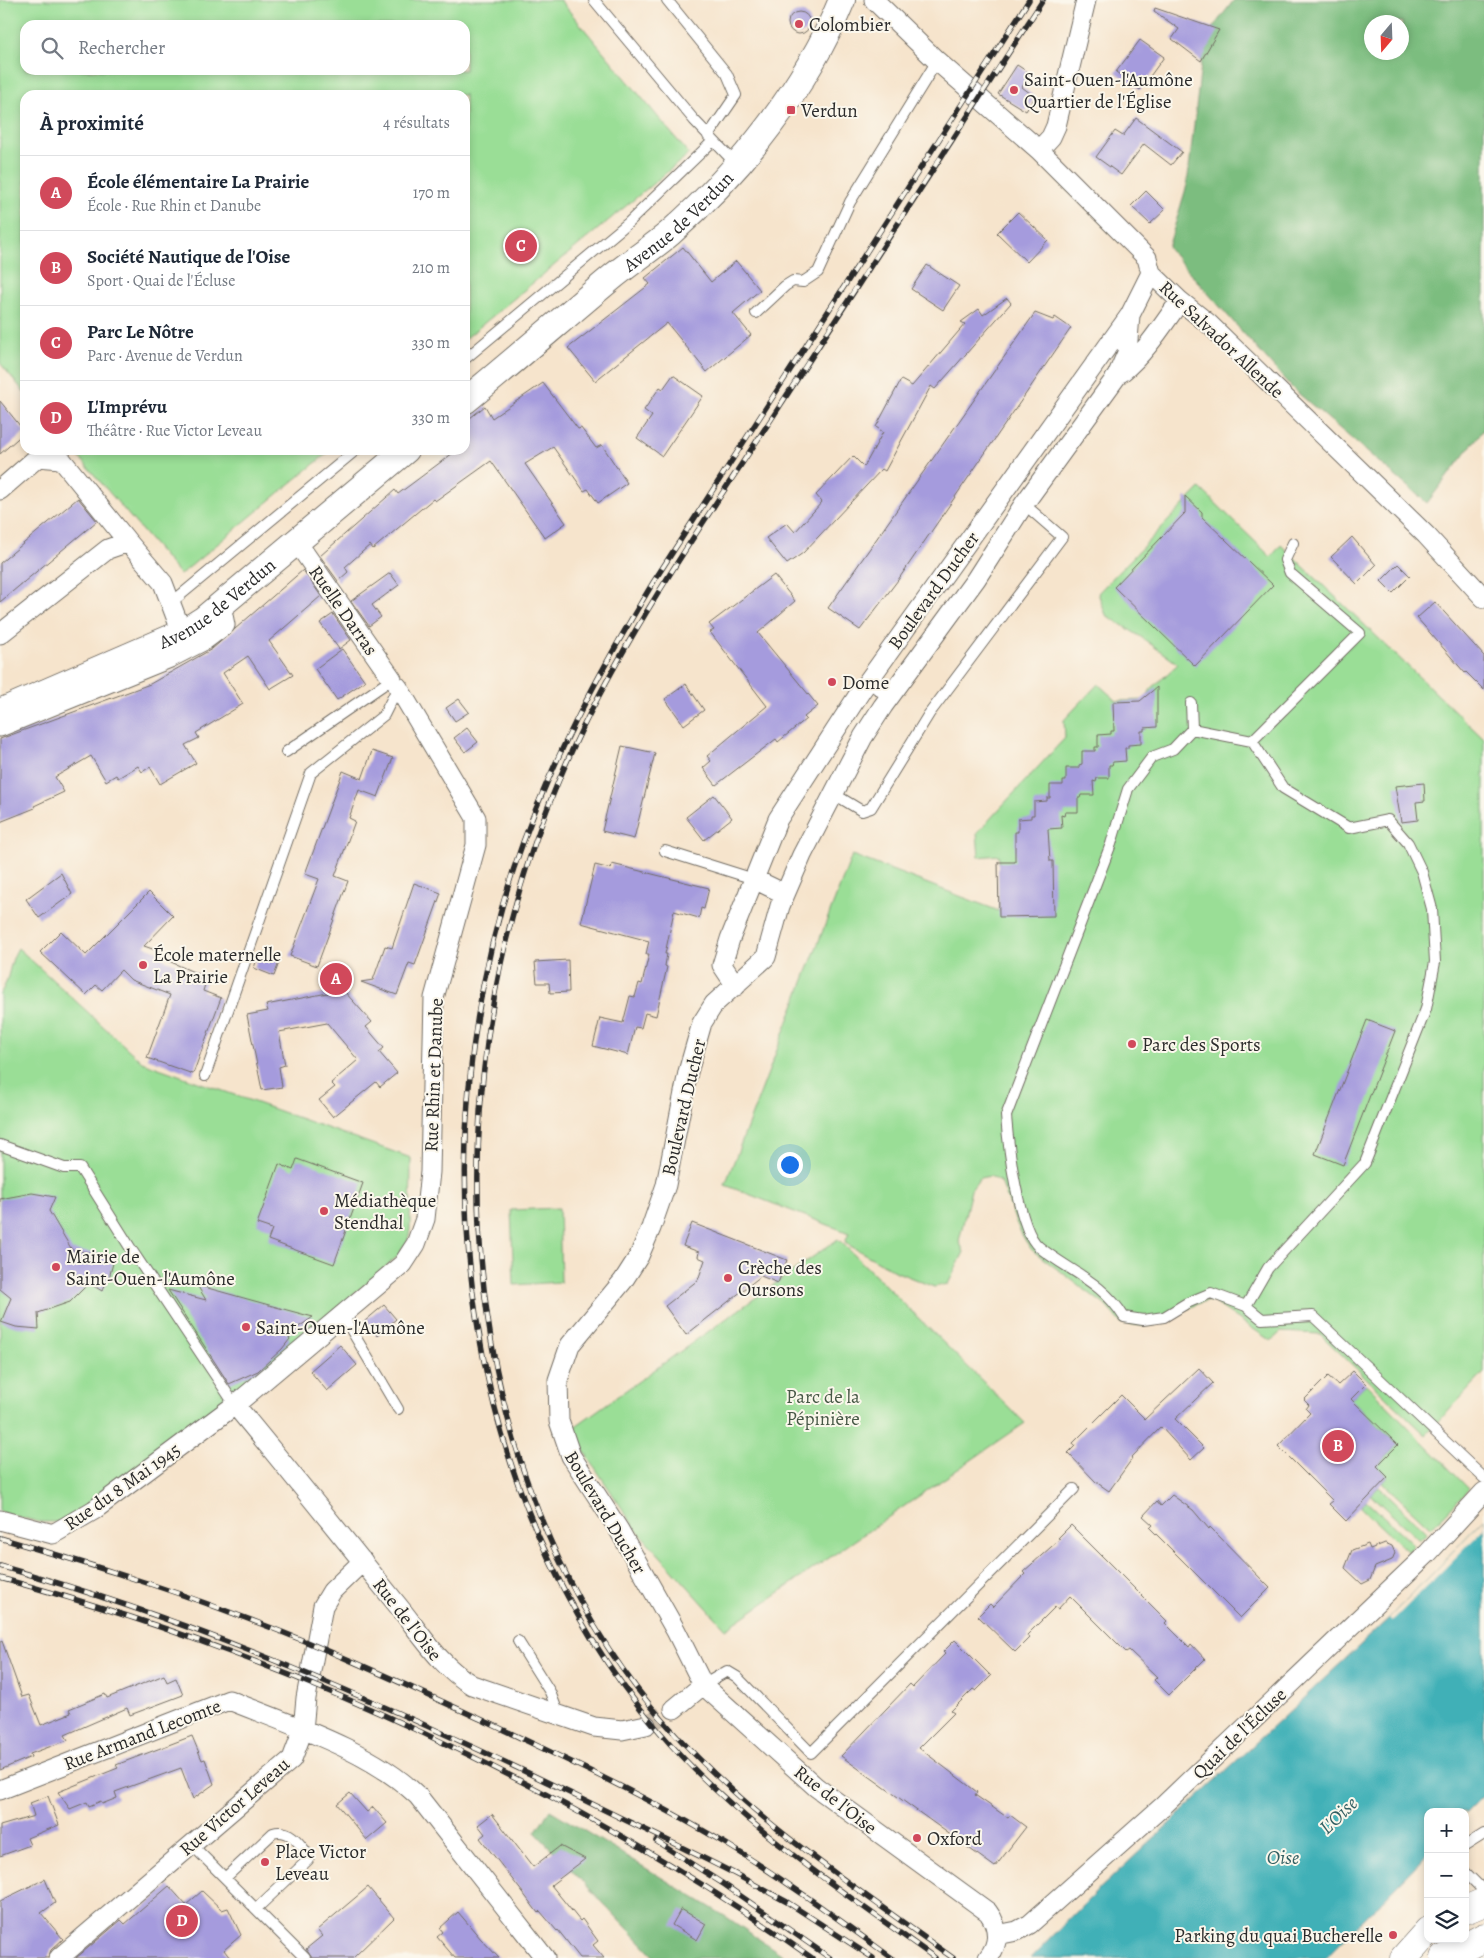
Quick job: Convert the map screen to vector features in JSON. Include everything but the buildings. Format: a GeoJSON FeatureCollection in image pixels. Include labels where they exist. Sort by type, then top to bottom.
{"type":"FeatureCollection","features":[{"type":"Feature","properties":{"kind":"main road","name":"Avenue de Verdun"},"geometry":{"type":"LineString","coordinates":[[470,397],[670,232],[736,165],[794,88],[816,53],[842,0]]}},
{"type":"Feature","properties":{"kind":"main road","name":"Avenue de Verdun"},"geometry":{"type":"LineString","coordinates":[[0,712],[182,633],[221,605],[400,455]]}},
{"type":"Feature","properties":{"kind":"main road"},"geometry":{"type":"LineString","coordinates":[[1469,1908],[1484,1902]]}},
{"type":"Feature","properties":{"kind":"main road"},"geometry":{"type":"LineString","coordinates":[[1404,1958],[1424,1936]]}},
{"type":"Feature","properties":{"kind":"main road"},"geometry":{"type":"LineString","coordinates":[[1445,1958],[1484,1937]]}},
{"type":"Feature","properties":{"kind":"street","name":"Rue Salvador Allende"},"geometry":{"type":"LineString","coordinates":[[874,0],[937,61],[1039,150],[1147,258],[1151,273],[1180,301],[1209,324],[1426,535],[1484,598]]}},
{"type":"Feature","properties":{"kind":"street"},"geometry":{"type":"LineString","coordinates":[[1039,150],[1051,136],[1056,126],[1086,0]]}},
{"type":"Feature","properties":{"kind":"street","name":"Boulevard Ducher"},"geometry":{"type":"LineString","coordinates":[[736,986],[722,965],[778,819],[868,682],[1130,315],[1151,273]]}},
{"type":"Feature","properties":{"kind":"street","name":"Boulevard Ducher"},"geometry":{"type":"LineString","coordinates":[[1117,376],[1134,362],[1180,301]]}},
{"type":"Feature","properties":{"kind":"street","name":"Boulevard Ducher"},"geometry":{"type":"LineString","coordinates":[[703,1684],[620,1530],[571,1456],[559,1421],[557,1402],[558,1380],[570,1346],[581,1330],[609,1300],[642,1249],[666,1185],[688,1072],[702,1023],[714,1004],[766,957],[785,894],[802,855],[864,737],[889,698],[976,578],[1024,504],[1117,376],[1127,353],[1130,315]]}},
{"type":"Feature","properties":{"kind":"street"},"geometry":{"type":"LineString","coordinates":[[0,490],[38,458],[61,459],[163,583],[182,633]]}},
{"type":"Feature","properties":{"kind":"street","name":"Ruelle Darras"},"geometry":{"type":"LineString","coordinates":[[296,541],[395,683]]}},
{"type":"Feature","properties":{"kind":"street"},"geometry":{"type":"LineString","coordinates":[[0,634],[108,549],[128,542]]}},
{"type":"Feature","properties":{"kind":"street"},"geometry":{"type":"LineString","coordinates":[[0,727],[170,658],[205,640],[224,625],[221,605]]}},
{"type":"Feature","properties":{"kind":"street","name":"Rue Rhin et Danube"},"geometry":{"type":"LineString","coordinates":[[235,1404],[343,1316],[403,1264],[416,1244],[425,1219],[430,1172],[434,998],[476,845],[476,818],[395,683]]}},
{"type":"Feature","properties":{"kind":"street"},"geometry":{"type":"LineString","coordinates":[[754,879],[785,894]]}},
{"type":"Feature","properties":{"kind":"street","name":"Rue de l'Oise"},"geometry":{"type":"LineString","coordinates":[[235,1404],[363,1561],[441,1662],[454,1674],[472,1685],[608,1730],[634,1729],[646,1725]]}},
{"type":"Feature","properties":{"kind":"street","name":"Rue du 8 Mai 1945"},"geometry":{"type":"LineString","coordinates":[[0,1520],[53,1534],[94,1510],[235,1404]]}},
{"type":"Feature","properties":{"kind":"street","name":"Quai de l'Écluse"},"geometry":{"type":"LineString","coordinates":[[997,1934],[1017,1931],[1030,1924],[1163,1806],[1421,1560],[1484,1492]]}},
{"type":"Feature","properties":{"kind":"street","name":"Rue Victor Leveau"},"geometry":{"type":"LineString","coordinates":[[59,1958],[144,1883],[292,1759],[303,1730],[306,1698],[322,1606],[332,1590],[363,1561]]}},
{"type":"Feature","properties":{"kind":"street"},"geometry":{"type":"LineString","coordinates":[[674,1709],[703,1684]]}},
{"type":"Feature","properties":{"kind":"street","name":"Rue de l'Oise"},"geometry":{"type":"LineString","coordinates":[[703,1684],[816,1787],[983,1907],[992,1918],[997,1934]]}},
{"type":"Feature","properties":{"kind":"street","name":"Rue Armand Lecomte"},"geometry":{"type":"LineString","coordinates":[[0,1790],[229,1700],[303,1730],[381,1766],[400,1778],[418,1796],[545,1958]]}},
{"type":"Feature","properties":{"kind":"street"},"geometry":{"type":"LineString","coordinates":[[988,1958],[994,1949],[997,1934]]}},
{"type":"Feature","properties":{"kind":"lane"},"geometry":{"type":"LineString","coordinates":[[594,0],[711,139],[736,165]]}},
{"type":"Feature","properties":{"kind":"lane"},"geometry":{"type":"LineString","coordinates":[[470,355],[628,223],[711,139],[736,95],[727,74],[667,0]]}},
{"type":"Feature","properties":{"kind":"lane"},"geometry":{"type":"LineString","coordinates":[[756,313],[785,286],[793,281],[803,282],[818,272],[850,202],[937,61]]}},
{"type":"Feature","properties":{"kind":"lane"},"geometry":{"type":"LineString","coordinates":[[171,604],[350,455]]}},
{"type":"Feature","properties":{"kind":"lane"},"geometry":{"type":"LineString","coordinates":[[834,794],[862,810],[871,808],[929,714],[1062,537],[1024,504]]}},
{"type":"Feature","properties":{"kind":"lane"},"geometry":{"type":"LineString","coordinates":[[1252,741],[1360,633],[1290,573],[1285,560],[1293,543]]}},
{"type":"Feature","properties":{"kind":"lane"},"geometry":{"type":"LineString","coordinates":[[868,682],[889,698]]}},
{"type":"Feature","properties":{"kind":"lane"},"geometry":{"type":"LineString","coordinates":[[286,752],[395,683]]}},
{"type":"Feature","properties":{"kind":"lane"},"geometry":{"type":"LineString","coordinates":[[205,1076],[311,773],[384,715],[395,683]]}},
{"type":"Feature","properties":{"kind":"lane"},"geometry":{"type":"LineString","coordinates":[[1191,703],[1192,729],[1173,749],[1152,757],[1128,789],[1110,844],[1006,1116],[1009,1161],[1027,1227],[1037,1246],[1105,1291],[1124,1316],[1143,1320],[1164,1317],[1187,1303],[1211,1294],[1246,1306],[1262,1319],[1313,1316],[1484,1478]]}},
{"type":"Feature","properties":{"kind":"lane"},"geometry":{"type":"LineString","coordinates":[[1192,729],[1252,741],[1283,788],[1349,828],[1388,820],[1408,843],[1422,872],[1432,909],[1435,962],[1426,1009],[1364,1163],[1268,1268],[1246,1306]]}},
{"type":"Feature","properties":{"kind":"lane"},"geometry":{"type":"LineString","coordinates":[[665,851],[754,879]]}},
{"type":"Feature","properties":{"kind":"lane"},"geometry":{"type":"LineString","coordinates":[[0,1144],[64,1168],[80,1168],[136,1258],[235,1404]]}},
{"type":"Feature","properties":{"kind":"lane"},"geometry":{"type":"LineString","coordinates":[[343,1316],[398,1409]]}},
{"type":"Feature","properties":{"kind":"lane"},"geometry":{"type":"LineString","coordinates":[[703,1684],[727,1671],[737,1678],[811,1753],[1074,1489]]}},
{"type":"Feature","properties":{"kind":"lane"},"geometry":{"type":"LineString","coordinates":[[518,1640],[550,1692],[559,1715]]}},
{"type":"Feature","properties":{"kind":"lane"},"geometry":{"type":"LineString","coordinates":[[225,1878],[273,1833],[279,1831],[294,1837],[309,1856],[308,1860],[256,1909]]}},
{"type":"Feature","properties":{"kind":"lane"},"geometry":{"type":"LineString","coordinates":[[1469,1843],[1484,1834]]}},
{"type":"Feature","properties":{"kind":"lane"},"geometry":{"type":"LineString","coordinates":[[191,1844],[305,1958]]}},
{"type":"Feature","properties":{"kind":"lane"},"geometry":{"type":"LineString","coordinates":[[1469,1876],[1484,1892]]}},
{"type":"Feature","properties":{"kind":"green space"},"geometry":{"type":"Polygon","coordinates":[[[0,0],[560,0],[689,154],[470,335],[470,90],[20,90],[20,387],[0,363],[0,0]]]}},
{"type":"Feature","properties":{"kind":"green space"},"geometry":{"type":"Polygon","coordinates":[[[1234,0],[1484,0],[1484,429],[1427,503],[1292,388],[1168,248],[1187,185],[1204,39],[1234,0]]]}},
{"type":"Feature","properties":{"kind":"green space"},"geometry":{"type":"Polygon","coordinates":[[[77,455],[325,455],[180,575],[77,455]]]}},
{"type":"Feature","properties":{"kind":"green space","name":"Parc des Sports"},"geometry":{"type":"Polygon","coordinates":[[[1200,488],[1271,557],[1281,545],[1484,739],[1484,1373],[1426,1435],[1320,1334],[1281,1332],[1271,1341],[1212,1301],[1202,1302],[1160,1322],[1143,1326],[1121,1323],[1105,1305],[1032,1250],[1018,1226],[1001,1182],[990,1176],[980,1178],[971,1190],[959,1241],[964,1252],[948,1284],[934,1287],[897,1272],[845,1243],[849,1233],[725,1185],[852,855],[999,911],[999,855],[979,857],[977,833],[1065,738],[1064,720],[1098,684],[1117,701],[1145,700],[1151,689],[1178,664],[1141,637],[1106,615],[1098,593],[1200,488]]]}},
{"type":"Feature","properties":{"kind":"green space"},"geometry":{"type":"Polygon","coordinates":[[[18,948],[142,1062],[411,1158],[410,1230],[408,1240],[398,1256],[233,1398],[63,1522],[39,1522],[0,1512],[0,994],[4,988],[18,948]]]}},
{"type":"Feature","properties":{"kind":"green space"},"geometry":{"type":"Polygon","coordinates":[[[559,1208],[561,1282],[514,1285],[511,1210],[559,1208]]]}},
{"type":"Feature","properties":{"kind":"green space","name":"Parc de la Pépinière"},"geometry":{"type":"Polygon","coordinates":[[[838,1239],[1025,1423],[726,1629],[635,1528],[570,1430],[838,1239]]]}},
{"type":"Feature","properties":{"kind":"green space"},"geometry":{"type":"Polygon","coordinates":[[[1366,1384],[1469,1489],[1431,1528],[1383,1483],[1388,1477],[1377,1466],[1398,1445],[1351,1399],[1366,1384]]]}},
{"type":"Feature","properties":{"kind":"green space"},"geometry":{"type":"Polygon","coordinates":[[[1379,1487],[1427,1533],[1419,1540],[1371,1495],[1379,1487]]]}},
{"type":"Feature","properties":{"kind":"green space"},"geometry":{"type":"Polygon","coordinates":[[[1366,1500],[1414,1545],[1408,1552],[1360,1507],[1366,1500]]]}},
{"type":"Feature","properties":{"kind":"green space"},"geometry":{"type":"Polygon","coordinates":[[[550,1810],[728,1918],[787,1958],[656,1958],[535,1832],[550,1810]]]}},
{"type":"Feature","properties":{"kind":"water","name":"Oise"},"geometry":{"type":"Polygon","coordinates":[[[1484,1519],[1484,1795],[1469,1810],[1469,1808],[1424,1808],[1424,1857],[1326,1958],[1031,1958],[1094,1894],[1389,1618],[1484,1519]]]}},
{"type":"Feature","properties":{"kind":"pier"},"geometry":{"type":"Polygon","coordinates":[[[1484,1519],[1484,1529],[1392,1621],[1389,1618],[1484,1519]]]}},
{"type":"Feature","properties":{"kind":"tunnel"},"geometry":{"type":"LineString","coordinates":[[646,1725],[674,1709]]}},
{"type":"Feature","properties":{"kind":"railway"},"geometry":{"type":"LineString","coordinates":[[935,1958],[789,1852],[721,1795],[658,1730],[591,1638],[539,1537],[501,1430],[476,1319],[466,1204],[469,1090],[485,977],[514,868],[542,793],[576,720],[654,581],[1029,0]]}},
{"type":"Feature","properties":{"kind":"railway"},"geometry":{"type":"LineString","coordinates":[[953,1958],[804,1850],[734,1792],[700,1760],[668,1726],[636,1687],[607,1646],[581,1603],[558,1558],[538,1512],[507,1416],[496,1367],[484,1286],[478,1204],[479,1122],[487,1041],[502,961],[522,882],[549,804],[582,729],[625,648],[673,569],[1043,0]]}},
{"type":"Feature","properties":{"kind":"railway"},"geometry":{"type":"LineString","coordinates":[[0,1538],[146,1583],[265,1625],[362,1665],[519,1737],[640,1796],[728,1845],[791,1886],[892,1958]]}},
{"type":"Feature","properties":{"kind":"railway"},"geometry":{"type":"LineString","coordinates":[[0,1566],[74,1588],[220,1639],[434,1729],[737,1875],[787,1902],[873,1958]]}},
{"type":"Feature","properties":{"kind":"railway"},"geometry":{"type":"LineString","coordinates":[[0,1578],[107,1609],[213,1646],[319,1687],[422,1733],[524,1783],[624,1837],[720,1896],[812,1958]]}},
{"type":"Feature","properties":{"kind":"railway"},"geometry":{"type":"LineString","coordinates":[[656,1841],[725,1885],[830,1958]]}},
{"type":"Feature","properties":{"kind":"place","name":"Colombier"},"geometry":{"type":"Point","coordinates":[799,24]}},
{"type":"Feature","properties":{"kind":"place","name":"Saint-Ouen-l'Aumône Quartier de l'Église"},"geometry":{"type":"Point","coordinates":[1014,90]}},
{"type":"Feature","properties":{"kind":"place","name":"Verdun"},"geometry":{"type":"Point","coordinates":[791,110]}},
{"type":"Feature","properties":{"kind":"place","name":"Parc Le Nôtre"},"geometry":{"type":"Point","coordinates":[521,246]}},
{"type":"Feature","properties":{"kind":"place","name":"Dome"},"geometry":{"type":"Point","coordinates":[832,682]}},
{"type":"Feature","properties":{"kind":"place","name":"École maternelle La Prairie"},"geometry":{"type":"Point","coordinates":[143,965]}},
{"type":"Feature","properties":{"kind":"place","name":"École élémentaire La Prairie"},"geometry":{"type":"Point","coordinates":[336,979]}},
{"type":"Feature","properties":{"kind":"place","name":"Parc des Sports"},"geometry":{"type":"Point","coordinates":[1132,1044]}},
{"type":"Feature","properties":{"kind":"place","name":"Médiathèque Stendhal"},"geometry":{"type":"Point","coordinates":[324,1211]}},
{"type":"Feature","properties":{"kind":"place","name":"Mairie de Saint-Ouen-l'Aumône"},"geometry":{"type":"Point","coordinates":[56,1267]}},
{"type":"Feature","properties":{"kind":"place","name":"Crèche des Oursons"},"geometry":{"type":"Point","coordinates":[728,1278]}},
{"type":"Feature","properties":{"kind":"place","name":"Saint-Ouen-l'Aumône"},"geometry":{"type":"Point","coordinates":[246,1327]}},
{"type":"Feature","properties":{"kind":"place","name":"Société Nautique de l'Oise"},"geometry":{"type":"Point","coordinates":[1338,1446]}},
{"type":"Feature","properties":{"kind":"place","name":"Oxford"},"geometry":{"type":"Point","coordinates":[917,1838]}},
{"type":"Feature","properties":{"kind":"place","name":"Place Victor Leveau"},"geometry":{"type":"Point","coordinates":[265,1862]}},
{"type":"Feature","properties":{"kind":"place","name":"L'Imprévu"},"geometry":{"type":"Point","coordinates":[182,1921]}},
{"type":"Feature","properties":{"kind":"place","name":"Parking du quai Bucherelle"},"geometry":{"type":"Point","coordinates":[1393,1935]}},
{"type":"Feature","properties":{"kind":"water label","name":"L'Oise"},"geometry":{"type":"Point","coordinates":[1338,1815]}}]}
